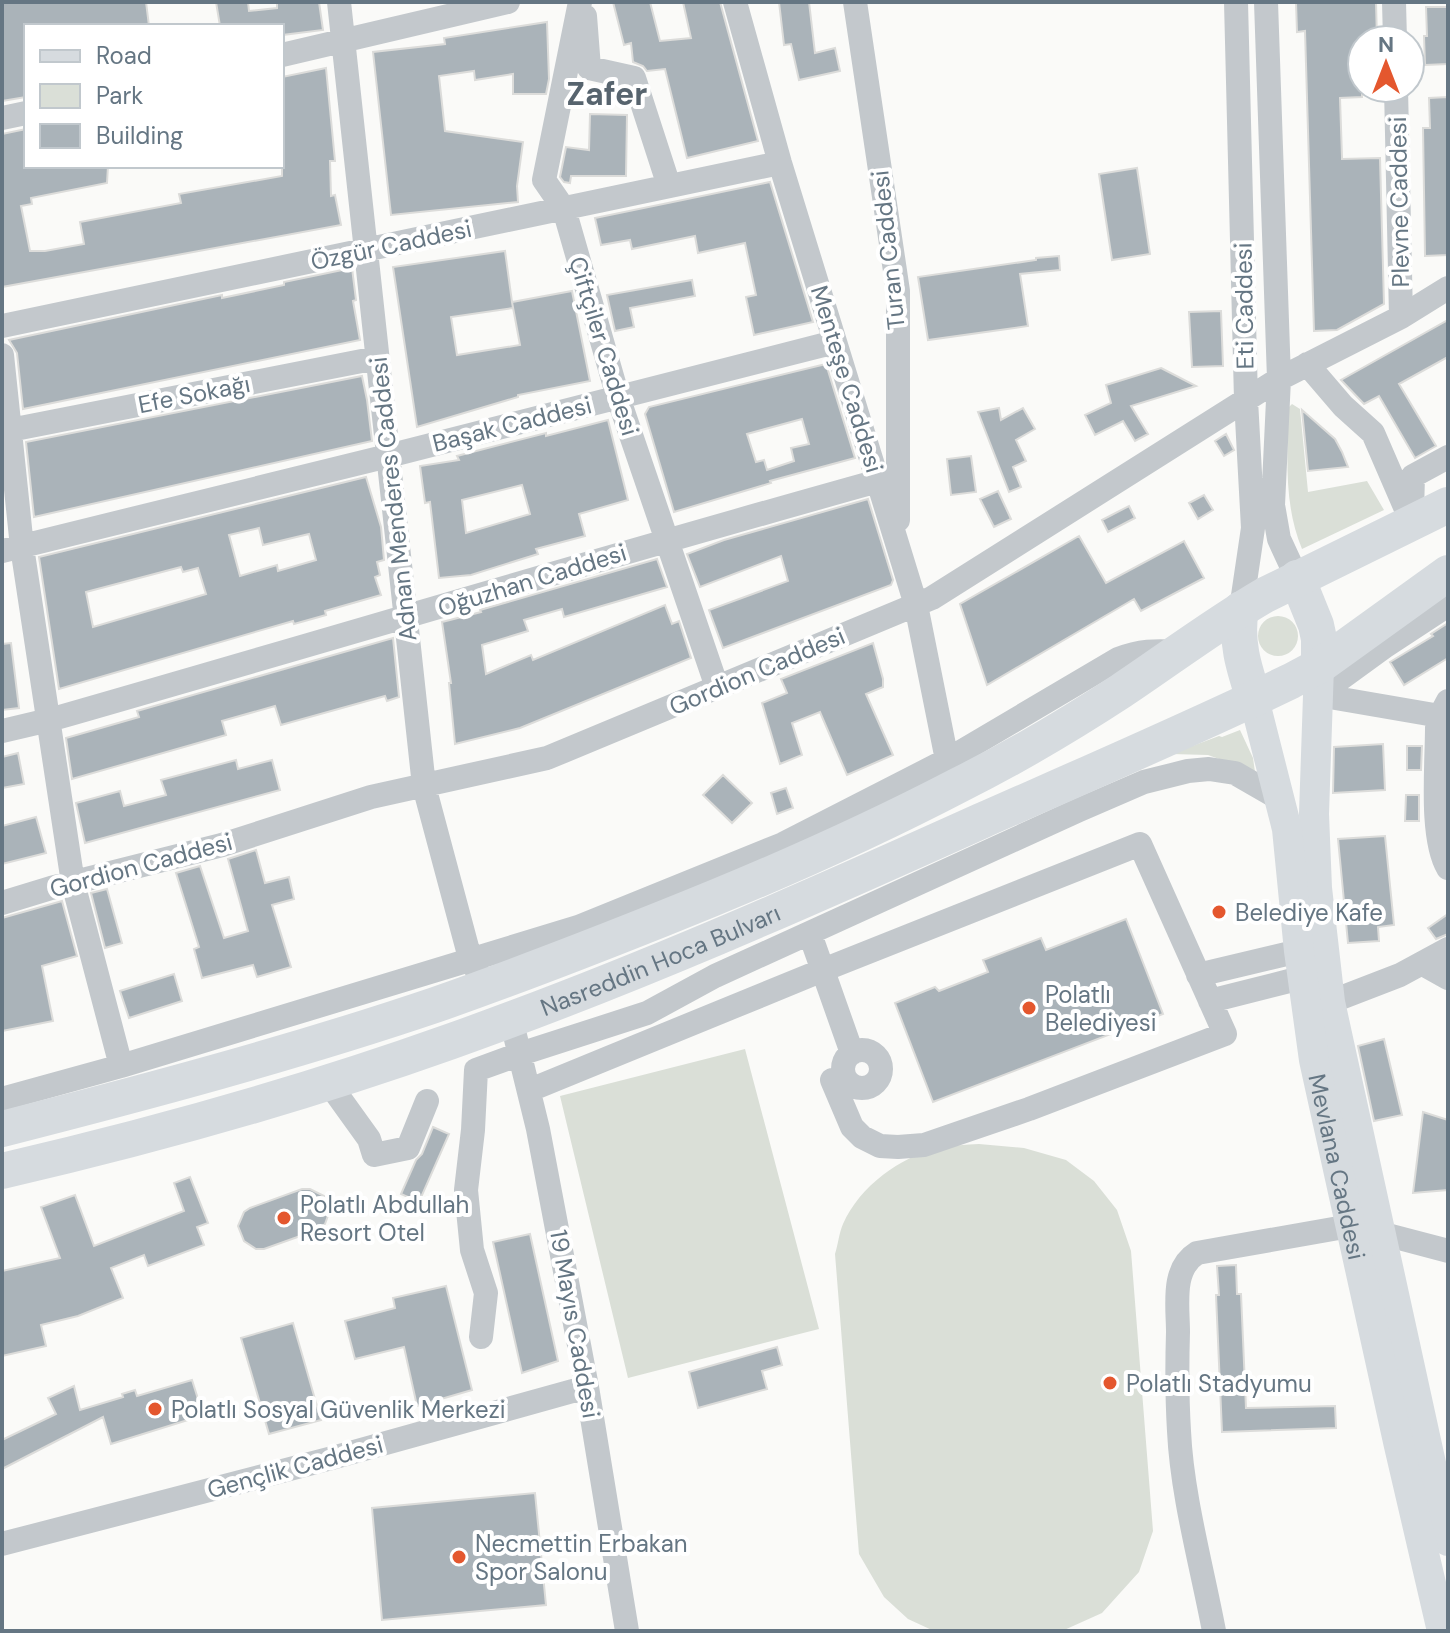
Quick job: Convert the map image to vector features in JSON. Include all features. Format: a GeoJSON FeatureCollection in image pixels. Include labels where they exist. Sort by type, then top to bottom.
{"type":"FeatureCollection","features":[{"type":"Feature","properties":{"kind":"highway","name":"Nasreddin Hoca Bulvarı"},"geometry":{"type":"LineString","coordinates":[[2,1129],[296,1048],[433,1005],[478,973],[717,897],[958,786],[1117,694],[1253,602],[1448,505]]}},
{"type":"Feature","properties":{"kind":"highway"},"geometry":{"type":"LineString","coordinates":[[1297,578],[1319,639],[1309,680]]}},
{"type":"Feature","properties":{"kind":"highway","name":"Nasreddin Hoca Bulvarı"},"geometry":{"type":"LineString","coordinates":[[2,1171],[118,1143],[328,1082],[447,1043],[643,968],[854,896],[1254,699],[1309,680],[1446,586]]}},
{"type":"Feature","properties":{"kind":"highway"},"geometry":{"type":"LineString","coordinates":[[1253,602],[1238,638],[1241,660],[1254,699]]}},
{"type":"Feature","properties":{"kind":"main road","name":"Mevlana Caddesi"},"geometry":{"type":"LineString","coordinates":[[1309,680],[1317,888],[1330,1002],[1448,1541]]}},
{"type":"Feature","properties":{"kind":"main road","name":"Mevlana Caddesi"},"geometry":{"type":"LineString","coordinates":[[1254,699],[1291,853],[1300,965],[1314,1060],[1440,1630]]}},
{"type":"Feature","properties":{"kind":"street","name":"Adnan Menderes Caddesi"},"geometry":{"type":"LineString","coordinates":[[339,2],[424,786],[478,973]]}},
{"type":"Feature","properties":{"kind":"street"},"geometry":{"type":"LineString","coordinates":[[284,55],[508,2]]}},
{"type":"Feature","properties":{"kind":"street"},"geometry":{"type":"LineString","coordinates":[[582,2],[589,68],[634,78],[669,186]]}},
{"type":"Feature","properties":{"kind":"street","name":"Çiftçiler Caddesi"},"geometry":{"type":"LineString","coordinates":[[582,2],[544,180],[564,209],[618,397],[717,687]]}},
{"type":"Feature","properties":{"kind":"street","name":"Menteşe Caddesi"},"geometry":{"type":"LineString","coordinates":[[735,2],[780,163],[916,605],[947,760]]}},
{"type":"Feature","properties":{"kind":"street","name":"Turan Caddesi"},"geometry":{"type":"LineString","coordinates":[[855,2],[898,291],[899,548]]}},
{"type":"Feature","properties":{"kind":"street","name":"Eti Caddesi"},"geometry":{"type":"LineString","coordinates":[[1236,2],[1253,602]]}},
{"type":"Feature","properties":{"kind":"street","name":"Eti Caddesi"},"geometry":{"type":"LineString","coordinates":[[1266,2],[1279,379],[1274,516],[1279,539],[1297,578]]}},
{"type":"Feature","properties":{"kind":"street"},"geometry":{"type":"LineString","coordinates":[[1394,2],[1395,24]]}},
{"type":"Feature","properties":{"kind":"street","name":"Plevne Caddesi"},"geometry":{"type":"LineString","coordinates":[[1396,104],[1401,317]]}},
{"type":"Feature","properties":{"kind":"street"},"geometry":{"type":"LineString","coordinates":[[2,118],[24,113]]}},
{"type":"Feature","properties":{"kind":"street","name":"Özgür Caddesi"},"geometry":{"type":"LineString","coordinates":[[2,326],[780,163]]}},
{"type":"Feature","properties":{"kind":"street","name":"Gordion Caddesi"},"geometry":{"type":"LineString","coordinates":[[2,903],[222,845],[371,797],[547,758],[916,605],[932,598],[1279,379],[1401,317],[1448,288]]}},
{"type":"Feature","properties":{"kind":"street","name":"Başak Caddesi"},"geometry":{"type":"LineString","coordinates":[[12,549],[835,342]]}},
{"type":"Feature","properties":{"kind":"street"},"geometry":{"type":"LineString","coordinates":[[2,355],[10,430],[8,462],[12,549],[49,720],[73,883],[121,1066]]}},
{"type":"Feature","properties":{"kind":"street","name":"Efe Sokağı"},"geometry":{"type":"LineString","coordinates":[[10,430],[377,358]]}},
{"type":"Feature","properties":{"kind":"street"},"geometry":{"type":"LineString","coordinates":[[1307,364],[1343,406],[1373,433],[1412,523]]}},
{"type":"Feature","properties":{"kind":"street"},"geometry":{"type":"LineString","coordinates":[[1412,523],[1413,476],[1448,457]]}},
{"type":"Feature","properties":{"kind":"street","name":"Oğuzhan Caddesi"},"geometry":{"type":"LineString","coordinates":[[2,731],[878,481]]}},
{"type":"Feature","properties":{"kind":"street"},"geometry":{"type":"LineString","coordinates":[[2,1099],[478,973],[578,927],[783,844],[947,760],[1118,659],[1136,652],[1178,652]]}},
{"type":"Feature","properties":{"kind":"street"},"geometry":{"type":"LineString","coordinates":[[1309,680],[1444,709],[1437,728],[1437,829],[1448,868]]}},
{"type":"Feature","properties":{"kind":"street"},"geometry":{"type":"LineString","coordinates":[[481,1337],[486,1293],[472,1250],[466,1190],[476,1070],[647,1013],[715,976],[810,934],[854,896],[1144,782],[1209,769],[1235,773],[1280,799]]}},
{"type":"Feature","properties":{"kind":"street"},"geometry":{"type":"LineString","coordinates":[[530,1090],[823,970],[1140,844],[1225,1034],[924,1145],[880,1146],[862,1137],[852,1127],[837,1073],[823,970],[810,934]]}},
{"type":"Feature","properties":{"kind":"street"},"geometry":{"type":"LineString","coordinates":[[1330,1002],[1400,975],[1448,949]]}},
{"type":"Feature","properties":{"kind":"street"},"geometry":{"type":"LineString","coordinates":[[1198,975],[1290,955],[1300,965],[1293,980],[1210,1001]]}},
{"type":"Feature","properties":{"kind":"street"},"geometry":{"type":"LineString","coordinates":[[1423,964],[1448,978]]}},
{"type":"Feature","properties":{"kind":"street","name":"19 Mayıs Caddesi"},"geometry":{"type":"LineString","coordinates":[[511,1019],[530,1090],[587,1387],[627,1631]]}},
{"type":"Feature","properties":{"kind":"street"},"geometry":{"type":"LineString","coordinates":[[328,1082],[369,1139],[374,1155],[408,1148],[427,1101]]}},
{"type":"Feature","properties":{"kind":"street"},"geometry":{"type":"LineString","coordinates":[[1214,1631],[1185,1485],[1179,1433],[1177,1355],[1180,1274],[1188,1260],[1197,1253],[1350,1226]]}},
{"type":"Feature","properties":{"kind":"street"},"geometry":{"type":"LineString","coordinates":[[1380,1233],[1448,1251]]}},
{"type":"Feature","properties":{"kind":"street","name":"Gençlik Caddesi"},"geometry":{"type":"LineString","coordinates":[[2,1544],[332,1458],[587,1387]]}},
{"type":"Feature","properties":{"kind":"green space"},"geometry":{"type":"Polygon","coordinates":[[[1292,404],[1300,409],[1308,492],[1367,481],[1384,510],[1302,549],[1289,497],[1288,408],[1292,404]]]}},
{"type":"Feature","properties":{"kind":"green space"},"geometry":{"type":"Polygon","coordinates":[[[1278,616],[1292,622],[1298,636],[1292,650],[1278,656],[1264,650],[1258,636],[1264,622],[1278,616]]]}},
{"type":"Feature","properties":{"kind":"green space"},"geometry":{"type":"Polygon","coordinates":[[[1240,730],[1253,758],[1255,772],[1208,755],[1171,754],[1219,736],[1240,730]]]}},
{"type":"Feature","properties":{"kind":"green space"},"geometry":{"type":"Polygon","coordinates":[[[745,1049],[819,1329],[628,1378],[560,1096],[745,1049]]]}},
{"type":"Feature","properties":{"kind":"green space","name":"Polatlı Stadyumu"},"geometry":{"type":"Polygon","coordinates":[[[979,1144],[1024,1148],[1066,1160],[1094,1181],[1117,1210],[1131,1251],[1153,1531],[1139,1572],[1102,1613],[1062,1631],[934,1631],[908,1619],[884,1597],[859,1554],[835,1254],[840,1231],[860,1197],[896,1166],[940,1147],[979,1144]]]}},
{"type":"Feature","properties":{"kind":"building"},"geometry":{"type":"Polygon","coordinates":[[[2,2],[146,2],[149,24],[24,24],[24,97],[2,101],[2,2]]]}},
{"type":"Feature","properties":{"kind":"building"},"geometry":{"type":"Polygon","coordinates":[[[216,2],[248,2],[249,11],[277,8],[277,2],[319,2],[323,30],[284,35],[284,24],[220,24],[216,2]]]}},
{"type":"Feature","properties":{"kind":"building"},"geometry":{"type":"Polygon","coordinates":[[[613,2],[650,2],[660,41],[691,38],[683,2],[720,2],[758,141],[687,158],[665,69],[647,71],[633,62],[631,43],[624,45],[613,2]]]}},
{"type":"Feature","properties":{"kind":"building"},"geometry":{"type":"Polygon","coordinates":[[[779,2],[809,2],[815,53],[835,48],[840,71],[799,80],[791,44],[784,45],[779,2]]]}},
{"type":"Feature","properties":{"kind":"building"},"geometry":{"type":"Polygon","coordinates":[[[1296,2],[1376,2],[1377,24],[1346,24],[1346,98],[1340,98],[1342,159],[1380,158],[1384,304],[1337,330],[1314,331],[1305,31],[1297,32],[1296,2]]]}},
{"type":"Feature","properties":{"kind":"building"},"geometry":{"type":"Polygon","coordinates":[[[1426,7],[1448,7],[1448,64],[1426,65],[1426,7]]]}},
{"type":"Feature","properties":{"kind":"building"},"geometry":{"type":"Polygon","coordinates":[[[547,22],[549,79],[546,94],[513,94],[513,74],[475,80],[474,71],[439,76],[445,131],[523,142],[518,202],[391,215],[373,52],[445,44],[444,38],[547,22]]]}},
{"type":"Feature","properties":{"kind":"building"},"geometry":{"type":"Polygon","coordinates":[[[326,68],[335,161],[330,161],[331,196],[335,195],[341,225],[2,287],[2,134],[24,129],[24,168],[108,168],[107,183],[31,198],[32,204],[21,206],[30,251],[84,244],[80,222],[181,203],[179,194],[282,176],[284,77],[326,68]]]}},
{"type":"Feature","properties":{"kind":"building"},"geometry":{"type":"Polygon","coordinates":[[[1448,97],[1448,255],[1425,256],[1423,128],[1430,128],[1429,98],[1448,97]]]}},
{"type":"Feature","properties":{"kind":"building"},"geometry":{"type":"Polygon","coordinates":[[[590,114],[627,115],[626,176],[571,176],[570,183],[564,182],[560,177],[566,147],[589,150],[590,114]]]}},
{"type":"Feature","properties":{"kind":"building"},"geometry":{"type":"Polygon","coordinates":[[[1137,168],[1150,254],[1112,260],[1099,174],[1137,168]]]}},
{"type":"Feature","properties":{"kind":"building"},"geometry":{"type":"Polygon","coordinates":[[[770,182],[813,322],[754,335],[746,297],[756,295],[745,243],[698,253],[695,236],[632,249],[630,240],[601,245],[595,218],[770,182]]]}},
{"type":"Feature","properties":{"kind":"building"},"geometry":{"type":"Polygon","coordinates":[[[505,251],[512,302],[572,291],[590,381],[518,395],[417,427],[393,267],[505,251]],[[512,302],[513,308],[451,317],[457,355],[520,345],[512,302]]]}},
{"type":"Feature","properties":{"kind":"building"},"geometry":{"type":"Polygon","coordinates":[[[1059,256],[1060,270],[1020,274],[1028,326],[928,340],[918,277],[1059,256]]]}},
{"type":"Feature","properties":{"kind":"building"},"geometry":{"type":"Polygon","coordinates":[[[352,268],[356,300],[353,301],[360,340],[23,409],[17,353],[9,340],[284,285],[284,282],[352,268]]]}},
{"type":"Feature","properties":{"kind":"building"},"geometry":{"type":"Polygon","coordinates":[[[692,280],[695,296],[630,308],[634,327],[615,331],[607,295],[692,280]]]}},
{"type":"Feature","properties":{"kind":"building"},"geometry":{"type":"Polygon","coordinates":[[[1221,311],[1223,366],[1192,367],[1189,312],[1221,311]]]}},
{"type":"Feature","properties":{"kind":"building"},"geometry":{"type":"Polygon","coordinates":[[[1448,320],[1448,357],[1399,384],[1436,446],[1415,458],[1379,396],[1364,404],[1341,380],[1448,320]]]}},
{"type":"Feature","properties":{"kind":"building"},"geometry":{"type":"Polygon","coordinates":[[[826,364],[855,458],[674,512],[645,414],[649,407],[826,364]],[[802,419],[747,434],[756,462],[764,460],[767,470],[794,461],[791,448],[809,444],[802,419]]]}},
{"type":"Feature","properties":{"kind":"building"},"geometry":{"type":"Polygon","coordinates":[[[1161,368],[1196,386],[1131,406],[1148,434],[1135,441],[1123,421],[1095,435],[1085,415],[1111,403],[1106,385],[1161,368]]]}},
{"type":"Feature","properties":{"kind":"building"},"geometry":{"type":"Polygon","coordinates":[[[362,376],[372,441],[34,517],[26,442],[362,376]]]}},
{"type":"Feature","properties":{"kind":"building"},"geometry":{"type":"Polygon","coordinates":[[[999,408],[1001,420],[1023,408],[1035,429],[1016,440],[1026,461],[1013,467],[1021,487],[1009,492],[978,412],[999,408]]]}},
{"type":"Feature","properties":{"kind":"building"},"geometry":{"type":"Polygon","coordinates":[[[1302,410],[1335,439],[1348,467],[1308,471],[1302,410]]]}},
{"type":"Feature","properties":{"kind":"building"},"geometry":{"type":"Polygon","coordinates":[[[608,420],[628,500],[579,514],[585,536],[536,549],[538,554],[471,575],[439,578],[430,502],[425,503],[420,466],[459,460],[457,456],[546,433],[546,436],[608,420]],[[522,485],[462,500],[466,533],[530,514],[522,485]]]}},
{"type":"Feature","properties":{"kind":"building"},"geometry":{"type":"Polygon","coordinates":[[[1226,434],[1234,450],[1224,456],[1215,441],[1226,434]]]}},
{"type":"Feature","properties":{"kind":"building"},"geometry":{"type":"Polygon","coordinates":[[[971,456],[976,492],[951,495],[947,459],[971,456]]]}},
{"type":"Feature","properties":{"kind":"building"},"geometry":{"type":"Polygon","coordinates":[[[366,477],[381,527],[384,560],[377,562],[380,575],[375,577],[381,595],[325,611],[326,615],[294,624],[293,621],[59,689],[39,557],[366,477]],[[259,528],[229,535],[240,576],[277,565],[278,571],[316,560],[309,534],[263,545],[259,528]],[[181,567],[86,592],[93,627],[206,594],[198,568],[183,572],[181,567]]]}},
{"type":"Feature","properties":{"kind":"building"},"geometry":{"type":"Polygon","coordinates":[[[998,491],[1011,519],[994,527],[980,499],[998,491]]]}},
{"type":"Feature","properties":{"kind":"building"},"geometry":{"type":"Polygon","coordinates":[[[1204,495],[1213,510],[1198,519],[1189,503],[1204,495]]]}},
{"type":"Feature","properties":{"kind":"building"},"geometry":{"type":"Polygon","coordinates":[[[868,499],[893,580],[891,585],[723,648],[709,610],[788,581],[781,556],[700,587],[687,554],[724,540],[868,499]]]}},
{"type":"Feature","properties":{"kind":"building"},"geometry":{"type":"Polygon","coordinates":[[[1129,506],[1135,518],[1108,532],[1102,520],[1129,506]]]}},
{"type":"Feature","properties":{"kind":"building"},"geometry":{"type":"Polygon","coordinates":[[[1079,536],[1106,583],[1184,541],[1204,578],[1141,611],[1134,599],[987,685],[960,604],[1079,536]]]}},
{"type":"Feature","properties":{"kind":"building"},"geometry":{"type":"Polygon","coordinates":[[[657,559],[667,587],[564,617],[562,609],[524,620],[528,631],[482,645],[486,674],[531,655],[533,660],[665,605],[672,624],[679,621],[691,658],[520,728],[455,744],[451,683],[442,622],[657,559]]]}},
{"type":"Feature","properties":{"kind":"building"},"geometry":{"type":"Polygon","coordinates":[[[1448,623],[1448,658],[1404,685],[1390,662],[1433,636],[1431,634],[1448,623]]]}},
{"type":"Feature","properties":{"kind":"building"},"geometry":{"type":"Polygon","coordinates":[[[393,638],[399,697],[387,701],[385,696],[281,725],[275,706],[222,721],[226,735],[72,779],[66,738],[139,717],[137,711],[393,638]]]}},
{"type":"Feature","properties":{"kind":"building"},"geometry":{"type":"Polygon","coordinates":[[[11,643],[19,708],[2,710],[2,644],[11,643]]]}},
{"type":"Feature","properties":{"kind":"building"},"geometry":{"type":"Polygon","coordinates":[[[873,643],[883,687],[866,694],[893,755],[847,775],[820,712],[792,723],[802,755],[780,764],[762,703],[787,693],[781,679],[873,643]]]}},
{"type":"Feature","properties":{"kind":"building"},"geometry":{"type":"Polygon","coordinates":[[[1383,744],[1385,790],[1333,793],[1334,747],[1383,744]]]}},
{"type":"Feature","properties":{"kind":"building"},"geometry":{"type":"Polygon","coordinates":[[[1407,746],[1422,746],[1421,770],[1407,770],[1407,746]]]}},
{"type":"Feature","properties":{"kind":"building"},"geometry":{"type":"Polygon","coordinates":[[[18,753],[24,784],[2,788],[2,757],[18,753]]]}},
{"type":"Feature","properties":{"kind":"building"},"geometry":{"type":"Polygon","coordinates":[[[236,760],[238,769],[272,760],[280,790],[85,843],[76,803],[120,791],[124,806],[166,795],[161,780],[236,760]]]}},
{"type":"Feature","properties":{"kind":"building"},"geometry":{"type":"Polygon","coordinates":[[[723,775],[752,803],[732,823],[703,795],[723,775]]]}},
{"type":"Feature","properties":{"kind":"building"},"geometry":{"type":"Polygon","coordinates":[[[786,788],[793,808],[777,814],[771,793],[786,788]]]}},
{"type":"Feature","properties":{"kind":"building"},"geometry":{"type":"Polygon","coordinates":[[[1406,795],[1419,795],[1419,821],[1405,821],[1406,795]]]}},
{"type":"Feature","properties":{"kind":"building"},"geometry":{"type":"Polygon","coordinates":[[[36,817],[46,853],[2,864],[2,826],[36,817]]]}},
{"type":"Feature","properties":{"kind":"building"},"geometry":{"type":"Polygon","coordinates":[[[1385,836],[1394,925],[1378,927],[1379,941],[1348,943],[1338,839],[1385,836]]]}},
{"type":"Feature","properties":{"kind":"building"},"geometry":{"type":"Polygon","coordinates":[[[256,850],[265,883],[289,877],[294,899],[272,905],[291,967],[257,977],[253,965],[202,978],[194,949],[199,947],[176,873],[200,866],[224,938],[248,931],[228,859],[256,850]]]}},
{"type":"Feature","properties":{"kind":"building"},"geometry":{"type":"Polygon","coordinates":[[[107,889],[122,943],[105,948],[91,893],[107,889]]]}},
{"type":"Feature","properties":{"kind":"building"},"geometry":{"type":"Polygon","coordinates":[[[62,901],[77,956],[42,966],[53,1021],[2,1031],[2,918],[62,901]]]}},
{"type":"Feature","properties":{"kind":"building"},"geometry":{"type":"Polygon","coordinates":[[[1448,914],[1448,934],[1436,939],[1428,928],[1448,914]]]}},
{"type":"Feature","properties":{"kind":"building","name":"Polatlı Belediyesi"},"geometry":{"type":"Polygon","coordinates":[[[1126,919],[1163,1014],[933,1102],[895,1003],[935,987],[939,991],[988,972],[983,960],[1041,938],[1046,950],[1126,919]]]}},
{"type":"Feature","properties":{"kind":"building"},"geometry":{"type":"Polygon","coordinates":[[[174,974],[182,1001],[129,1018],[120,991],[174,974]]]}},
{"type":"Feature","properties":{"kind":"building"},"geometry":{"type":"Polygon","coordinates":[[[1384,1039],[1402,1115],[1374,1121],[1358,1046],[1384,1039]]]}},
{"type":"Feature","properties":{"kind":"building"},"geometry":{"type":"Polygon","coordinates":[[[1423,1112],[1448,1120],[1448,1190],[1413,1193],[1423,1112]]]}},
{"type":"Feature","properties":{"kind":"building"},"geometry":{"type":"Polygon","coordinates":[[[433,1127],[449,1134],[419,1202],[401,1194],[433,1127]]]}},
{"type":"Feature","properties":{"kind":"building"},"geometry":{"type":"Polygon","coordinates":[[[190,1177],[208,1223],[197,1227],[204,1245],[148,1266],[144,1255],[111,1268],[123,1298],[78,1316],[41,1325],[46,1346],[2,1356],[2,1271],[60,1258],[41,1207],[75,1195],[94,1246],[184,1211],[174,1183],[190,1177]]]}},
{"type":"Feature","properties":{"kind":"building","name":"Polatlı Abdullah Resort Otel"},"geometry":{"type":"Polygon","coordinates":[[[302,1189],[310,1189],[324,1196],[330,1210],[325,1224],[317,1230],[264,1249],[256,1249],[244,1241],[238,1226],[244,1212],[302,1189]]]}},
{"type":"Feature","properties":{"kind":"building"},"geometry":{"type":"Polygon","coordinates":[[[530,1234],[558,1361],[522,1373],[493,1242],[530,1234]]]}},
{"type":"Feature","properties":{"kind":"building"},"geometry":{"type":"Polygon","coordinates":[[[1236,1265],[1237,1294],[1241,1294],[1246,1408],[1335,1406],[1336,1428],[1222,1432],[1217,1266],[1236,1265]]]}},
{"type":"Feature","properties":{"kind":"building"},"geometry":{"type":"Polygon","coordinates":[[[446,1286],[472,1390],[417,1406],[404,1347],[355,1359],[345,1321],[395,1308],[393,1298],[446,1286]]]}},
{"type":"Feature","properties":{"kind":"building"},"geometry":{"type":"Polygon","coordinates":[[[293,1323],[321,1420],[269,1434],[241,1338],[293,1323]]]}},
{"type":"Feature","properties":{"kind":"building"},"geometry":{"type":"Polygon","coordinates":[[[777,1347],[782,1365],[762,1371],[767,1389],[698,1408],[689,1372],[777,1347]]]}},
{"type":"Feature","properties":{"kind":"building"},"geometry":{"type":"Polygon","coordinates":[[[192,1380],[207,1414],[111,1444],[103,1417],[2,1469],[2,1440],[56,1414],[48,1398],[74,1386],[80,1410],[123,1397],[122,1394],[135,1390],[137,1396],[192,1380]]]}},
{"type":"Feature","properties":{"kind":"building","name":"Necmettin Erbakan Spor Salonu"},"geometry":{"type":"Polygon","coordinates":[[[535,1493],[546,1605],[382,1620],[372,1508],[535,1493]]]}},
{"type":"Feature","properties":{"kind":"place","name":"Belediye Kafe"},"geometry":{"type":"Point","coordinates":[1219,912]}},
{"type":"Feature","properties":{"kind":"place","name":"Polatlı Belediyesi"},"geometry":{"type":"Point","coordinates":[1029,1008]}},
{"type":"Feature","properties":{"kind":"place","name":"Polatlı Abdullah Resort Otel"},"geometry":{"type":"Point","coordinates":[284,1218]}},
{"type":"Feature","properties":{"kind":"place","name":"Polatlı Stadyumu"},"geometry":{"type":"Point","coordinates":[1110,1383]}},
{"type":"Feature","properties":{"kind":"place","name":"Polatlı Sosyal Güvenlik Merkezi"},"geometry":{"type":"Point","coordinates":[155,1409]}},
{"type":"Feature","properties":{"kind":"place","name":"Necmettin Erbakan Spor Salonu"},"geometry":{"type":"Point","coordinates":[459,1557]}},
{"type":"Feature","properties":{"kind":"district","name":"Zafer"},"geometry":{"type":"Point","coordinates":[607,94]}}]}
